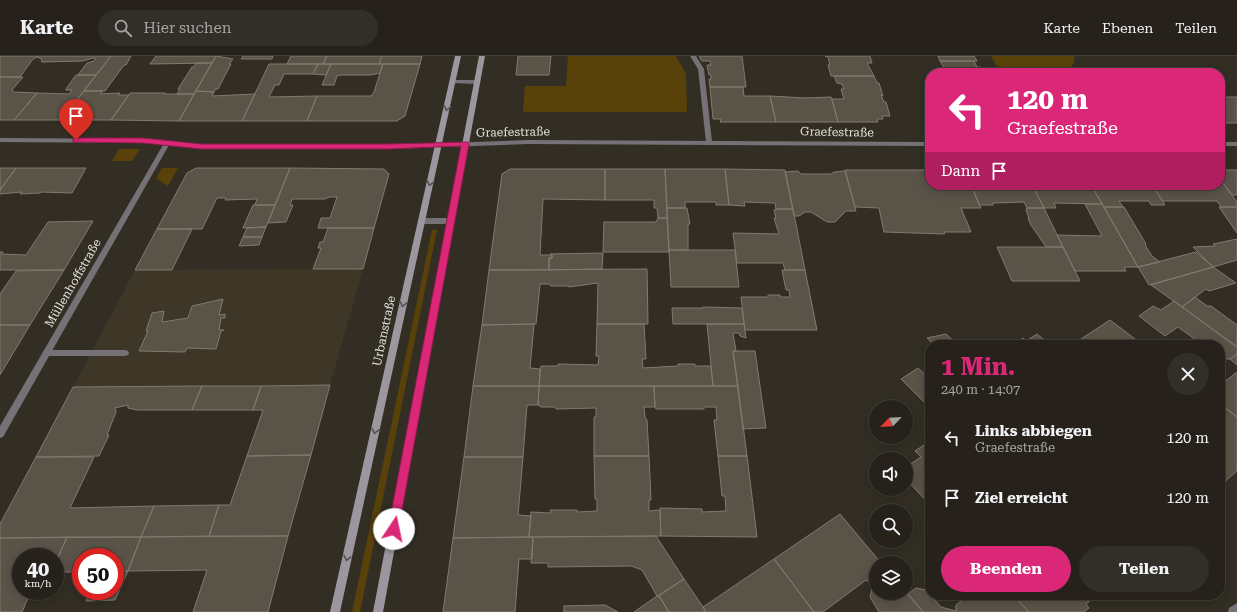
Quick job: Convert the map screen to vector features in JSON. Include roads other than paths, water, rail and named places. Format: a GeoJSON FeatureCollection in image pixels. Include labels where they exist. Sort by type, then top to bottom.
{"type":"FeatureCollection","features":[{"type":"Feature","properties":{"kind":"main road","name":"Urbanstraße"},"geometry":{"type":"LineString","coordinates":[[335,612],[458,56]]}},
{"type":"Feature","properties":{"kind":"main road"},"geometry":{"type":"LineString","coordinates":[[378,612],[482,56]]}},
{"type":"Feature","properties":{"kind":"street"},"geometry":{"type":"LineString","coordinates":[[694,56],[701,69],[709,142]]}},
{"type":"Feature","properties":{"kind":"street"},"geometry":{"type":"LineString","coordinates":[[453,82],[477,82]]}},
{"type":"Feature","properties":{"kind":"street","name":"Graefestraße"},"geometry":{"type":"LineString","coordinates":[[0,140],[143,141],[201,146],[388,147],[529,142],[925,144]]}},
{"type":"Feature","properties":{"kind":"street","name":"Müllenhoffstraße"},"geometry":{"type":"LineString","coordinates":[[0,434],[167,144]]}},
{"type":"Feature","properties":{"kind":"street"},"geometry":{"type":"LineString","coordinates":[[1225,144],[1237,144]]}},
{"type":"Feature","properties":{"kind":"street"},"geometry":{"type":"LineString","coordinates":[[422,221],[451,221]]}},
{"type":"Feature","properties":{"kind":"street"},"geometry":{"type":"LineString","coordinates":[[47,353],[125,353]]}},
{"type":"Feature","properties":{"kind":"street"},"geometry":{"type":"LineString","coordinates":[[1233,612],[1237,608]]}}]}
